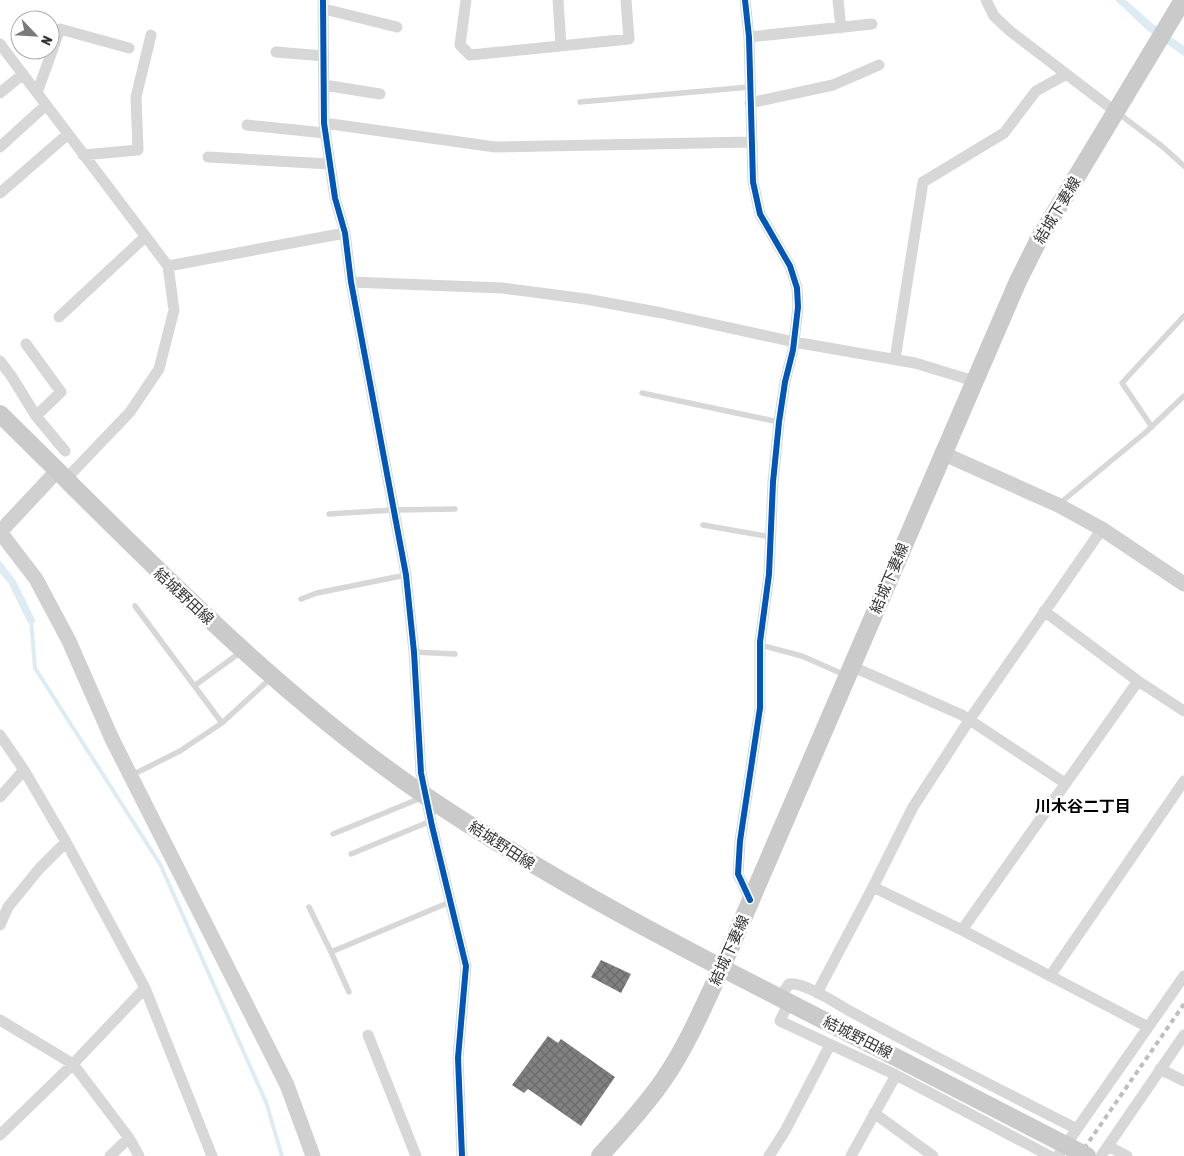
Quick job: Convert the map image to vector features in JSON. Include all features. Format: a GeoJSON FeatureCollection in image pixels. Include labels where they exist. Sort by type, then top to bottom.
{"type":"FeatureCollection","features":[{"type":"Feature","properties":{"kind":"main road","name":"結城下妻線"},"geometry":{"type":"LineString","coordinates":[[600,1156],[642,1108],[664,1079],[692,1030],[722,967],[942,453],[1018,281],[1039,239],[1183,0]]}},
{"type":"Feature","properties":{"kind":"main road","name":"結城野田線"},"geometry":{"type":"LineString","coordinates":[[0,414],[148,562],[242,651],[335,728],[426,796],[572,888],[1087,1156]]}},
{"type":"Feature","properties":{"kind":"street"},"geometry":{"type":"LineString","coordinates":[[466,0],[460,45],[470,55],[629,39],[626,0]]}},
{"type":"Feature","properties":{"kind":"street"},"geometry":{"type":"LineString","coordinates":[[558,0],[561,46]]}},
{"type":"Feature","properties":{"kind":"street"},"geometry":{"type":"LineString","coordinates":[[745,0],[749,37],[753,182],[760,214],[790,266],[797,288],[798,307],[794,342],[779,422],[773,482],[769,574],[760,645],[760,708],[740,841],[738,874],[750,900]]}},
{"type":"Feature","properties":{"kind":"street"},"geometry":{"type":"LineString","coordinates":[[838,0],[841,28]]}},
{"type":"Feature","properties":{"kind":"street"},"geometry":{"type":"LineString","coordinates":[[986,0],[994,16],[1010,31],[1065,75],[1116,112]]}},
{"type":"Feature","properties":{"kind":"street"},"geometry":{"type":"LineString","coordinates":[[397,27],[324,3],[324,128],[335,198],[345,233],[351,282],[406,576],[414,652],[421,773],[466,966],[458,1058],[460,1155]]}},
{"type":"Feature","properties":{"kind":"street"},"geometry":{"type":"LineString","coordinates":[[749,37],[872,24]]}},
{"type":"Feature","properties":{"kind":"street"},"geometry":{"type":"LineString","coordinates":[[37,93],[60,30],[129,48]]}},
{"type":"Feature","properties":{"kind":"street"},"geometry":{"type":"LineString","coordinates":[[84,155],[138,150],[136,97],[151,35]]}},
{"type":"Feature","properties":{"kind":"street"},"geometry":{"type":"LineString","coordinates":[[0,44],[168,266],[174,310],[159,369],[130,412],[0,532],[36,579],[69,641],[112,739],[287,1085],[313,1156]]}},
{"type":"Feature","properties":{"kind":"street"},"geometry":{"type":"LineString","coordinates":[[276,52],[324,56]]}},
{"type":"Feature","properties":{"kind":"street"},"geometry":{"type":"LineString","coordinates":[[750,103],[833,85],[879,65]]}},
{"type":"Feature","properties":{"kind":"street"},"geometry":{"type":"LineString","coordinates":[[0,93],[23,74]]}},
{"type":"Feature","properties":{"kind":"street"},"geometry":{"type":"LineString","coordinates":[[895,359],[924,182],[1004,133],[1036,91],[1065,75]]}},
{"type":"Feature","properties":{"kind":"street"},"geometry":{"type":"LineString","coordinates":[[324,85],[380,94]]}},
{"type":"Feature","properties":{"kind":"street"},"geometry":{"type":"LineString","coordinates":[[0,147],[46,104]]}},
{"type":"Feature","properties":{"kind":"street"},"geometry":{"type":"LineString","coordinates":[[246,125],[324,128],[495,147],[751,142]]}},
{"type":"Feature","properties":{"kind":"street"},"geometry":{"type":"LineString","coordinates":[[0,192],[68,134]]}},
{"type":"Feature","properties":{"kind":"street"},"geometry":{"type":"LineString","coordinates":[[208,157],[330,164]]}},
{"type":"Feature","properties":{"kind":"street"},"geometry":{"type":"LineString","coordinates":[[168,266],[345,233]]}},
{"type":"Feature","properties":{"kind":"street"},"geometry":{"type":"LineString","coordinates":[[59,317],[145,236]]}},
{"type":"Feature","properties":{"kind":"street"},"geometry":{"type":"LineString","coordinates":[[351,282],[502,288],[586,299],[662,313],[794,342],[915,363],[974,381]]}},
{"type":"Feature","properties":{"kind":"street"},"geometry":{"type":"LineString","coordinates":[[26,344],[61,392],[36,416]]}},
{"type":"Feature","properties":{"kind":"street"},"geometry":{"type":"LineString","coordinates":[[0,361],[36,416],[65,451]]}},
{"type":"Feature","properties":{"kind":"street"},"geometry":{"type":"LineString","coordinates":[[942,453],[1058,505],[1102,529],[1184,584]]}},
{"type":"Feature","properties":{"kind":"street"},"geometry":{"type":"LineString","coordinates":[[816,993],[873,887],[913,807],[970,719],[1102,529]]}},
{"type":"Feature","properties":{"kind":"street"},"geometry":{"type":"LineString","coordinates":[[1044,612],[1138,681],[1184,711]]}},
{"type":"Feature","properties":{"kind":"street"},"geometry":{"type":"LineString","coordinates":[[849,671],[970,719],[1065,783]]}},
{"type":"Feature","properties":{"kind":"street"},"geometry":{"type":"LineString","coordinates":[[962,930],[1138,681]]}},
{"type":"Feature","properties":{"kind":"street"},"geometry":{"type":"LineString","coordinates":[[0,734],[24,770],[66,842],[145,988],[212,1156]]}},
{"type":"Feature","properties":{"kind":"street"},"geometry":{"type":"LineString","coordinates":[[0,798],[24,770]]}},
{"type":"Feature","properties":{"kind":"street"},"geometry":{"type":"LineString","coordinates":[[1050,976],[1184,781]]}},
{"type":"Feature","properties":{"kind":"street"},"geometry":{"type":"LineString","coordinates":[[0,924],[8,907],[39,869],[66,842]]}},
{"type":"Feature","properties":{"kind":"street"},"geometry":{"type":"LineString","coordinates":[[873,887],[962,930],[1148,1028]]}},
{"type":"Feature","properties":{"kind":"street"},"geometry":{"type":"LineString","coordinates":[[1058,1156],[1184,976]]}},
{"type":"Feature","properties":{"kind":"street"},"geometry":{"type":"LineString","coordinates":[[1050,1156],[896,1075],[780,1021],[789,984],[794,983],[816,993],[910,1044],[1077,1129]]}},
{"type":"Feature","properties":{"kind":"street"},"geometry":{"type":"LineString","coordinates":[[0,1135],[73,1064],[145,988]]}},
{"type":"Feature","properties":{"kind":"street"},"geometry":{"type":"LineString","coordinates":[[0,1020],[73,1064],[129,1138],[139,1156]]}},
{"type":"Feature","properties":{"kind":"street"},"geometry":{"type":"LineString","coordinates":[[368,1035],[416,1156]]}},
{"type":"Feature","properties":{"kind":"street"},"geometry":{"type":"LineString","coordinates":[[1101,1156],[1184,1035]]}},
{"type":"Feature","properties":{"kind":"street"},"geometry":{"type":"LineString","coordinates":[[769,1156],[830,1045]]}},
{"type":"Feature","properties":{"kind":"street"},"geometry":{"type":"LineString","coordinates":[[1160,1069],[1184,1081]]}},
{"type":"Feature","properties":{"kind":"street"},"geometry":{"type":"LineString","coordinates":[[851,1156],[896,1075]]}},
{"type":"Feature","properties":{"kind":"street"},"geometry":{"type":"LineString","coordinates":[[874,1113],[933,1156]]}},
{"type":"Feature","properties":{"kind":"street"},"geometry":{"type":"LineString","coordinates":[[110,1156],[129,1138]]}},
{"type":"Feature","properties":{"kind":"street"},"geometry":{"type":"LineString","coordinates":[[1108,1146],[1127,1156]]}},
{"type":"Feature","properties":{"kind":"lane"},"geometry":{"type":"LineString","coordinates":[[580,102],[750,87]]}},
{"type":"Feature","properties":{"kind":"lane"},"geometry":{"type":"LineString","coordinates":[[1116,112],[1163,147],[1184,166]]}},
{"type":"Feature","properties":{"kind":"lane"},"geometry":{"type":"LineString","coordinates":[[1152,427],[1122,382],[1184,316]]}},
{"type":"Feature","properties":{"kind":"lane"},"geometry":{"type":"LineString","coordinates":[[642,393],[779,422]]}},
{"type":"Feature","properties":{"kind":"lane"},"geometry":{"type":"LineString","coordinates":[[1058,505],[1152,427],[1184,396]]}},
{"type":"Feature","properties":{"kind":"lane"},"geometry":{"type":"LineString","coordinates":[[329,514],[455,509]]}},
{"type":"Feature","properties":{"kind":"lane"},"geometry":{"type":"LineString","coordinates":[[703,524],[771,538]]}},
{"type":"Feature","properties":{"kind":"lane"},"geometry":{"type":"LineString","coordinates":[[301,599],[317,593],[406,576]]}},
{"type":"Feature","properties":{"kind":"lane"},"geometry":{"type":"LineString","coordinates":[[135,606],[222,723]]}},
{"type":"Feature","properties":{"kind":"lane"},"geometry":{"type":"LineString","coordinates":[[760,645],[849,671]]}},
{"type":"Feature","properties":{"kind":"lane"},"geometry":{"type":"LineString","coordinates":[[194,686],[242,651]]}},
{"type":"Feature","properties":{"kind":"lane"},"geometry":{"type":"LineString","coordinates":[[414,652],[455,654]]}},
{"type":"Feature","properties":{"kind":"lane"},"geometry":{"type":"LineString","coordinates":[[130,775],[180,751],[222,723],[273,677]]}},
{"type":"Feature","properties":{"kind":"lane"},"geometry":{"type":"LineString","coordinates":[[333,834],[426,796]]}},
{"type":"Feature","properties":{"kind":"lane"},"geometry":{"type":"LineString","coordinates":[[351,854],[431,821]]}},
{"type":"Feature","properties":{"kind":"lane"},"geometry":{"type":"LineString","coordinates":[[331,952],[450,902]]}},
{"type":"Feature","properties":{"kind":"lane"},"geometry":{"type":"LineString","coordinates":[[309,907],[349,992]]}},
{"type":"Feature","properties":{"kind":"shaded area"},"geometry":{"type":"Polygon","coordinates":[[[1115,0],[1126,0],[1152,23],[1184,46],[1184,56],[1148,31],[1115,0]]]}},
{"type":"Feature","properties":{"kind":"shaded area"},"geometry":{"type":"Polygon","coordinates":[[[0,560],[16,581],[36,622],[28,623],[9,584],[0,573],[0,560]]]}},
{"type":"Feature","properties":{"kind":"building"},"geometry":{"type":"Polygon","coordinates":[[[601,960],[631,974],[621,993],[591,977],[601,960]]]}},
{"type":"Feature","properties":{"kind":"building"},"geometry":{"type":"Polygon","coordinates":[[[548,1036],[558,1043],[561,1039],[615,1077],[581,1126],[528,1089],[524,1093],[512,1085],[548,1036]]]}},
{"type":"Feature","properties":{"kind":"waterway"},"geometry":{"type":"LineString","coordinates":[[31,620],[35,668],[160,864],[266,1102],[282,1156]]}},
{"type":"Feature","properties":{"kind":"railway"},"geometry":{"type":"LineString","coordinates":[[1079,1156],[1184,1004]]}},
{"type":"Feature","properties":{"kind":"cycle path"},"geometry":{"type":"LineString","coordinates":[[323,0],[324,123],[335,198],[345,233],[351,282],[406,575],[414,652],[421,773],[466,966],[458,1058],[462,1156]]}},
{"type":"Feature","properties":{"kind":"cycle path"},"geometry":{"type":"LineString","coordinates":[[745,0],[749,37],[753,182],[760,214],[790,266],[797,288],[798,307],[793,350],[785,382],[779,422],[773,482],[769,574],[760,642],[760,708],[740,841],[738,874],[750,900]]}},
{"type":"Feature","properties":{"kind":"district","name":"川木谷二丁目"},"geometry":{"type":"Point","coordinates":[1083,806]}}]}
